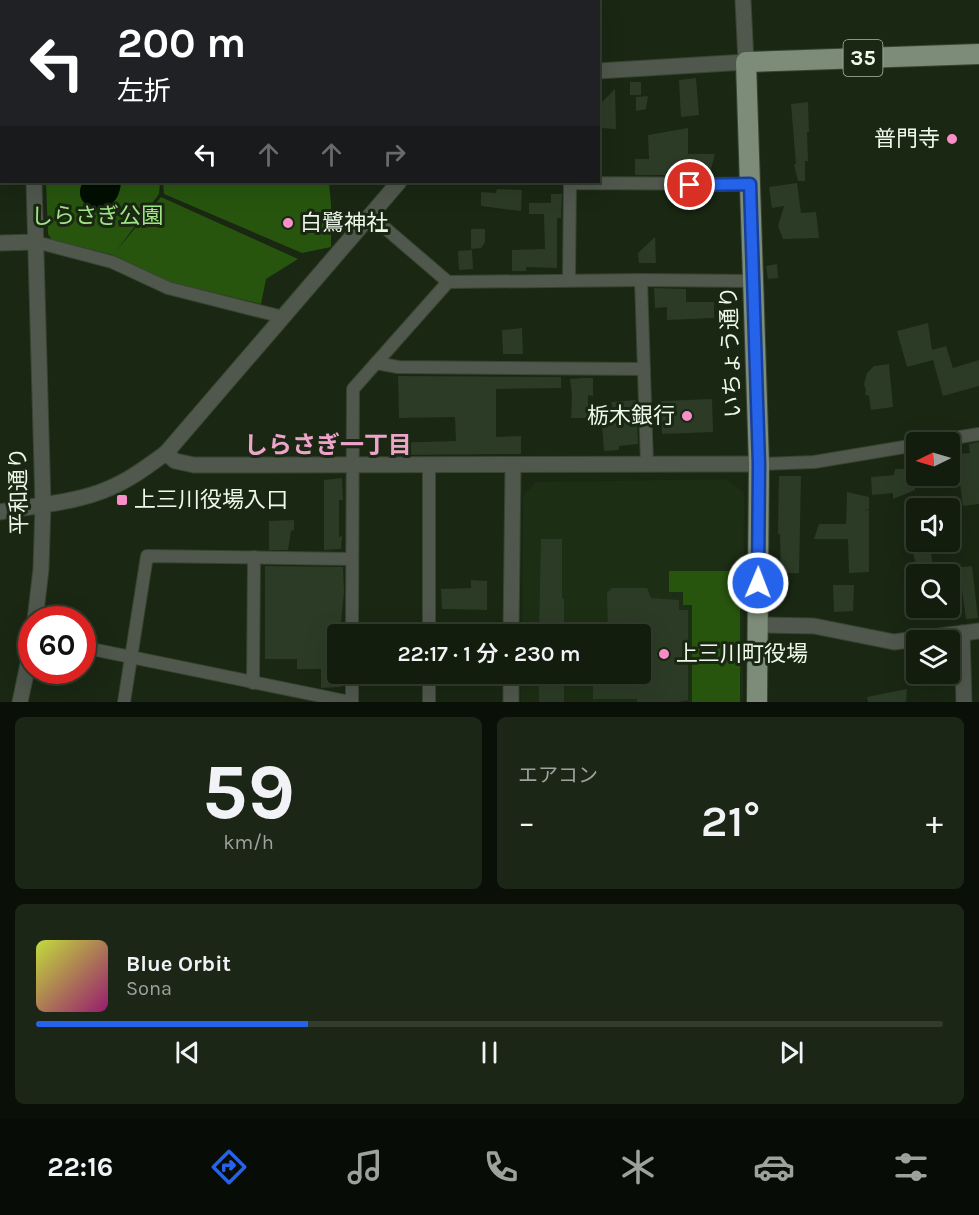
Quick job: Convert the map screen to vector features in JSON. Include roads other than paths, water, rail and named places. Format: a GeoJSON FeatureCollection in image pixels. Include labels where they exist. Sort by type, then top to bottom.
{"type":"FeatureCollection","features":[{"type":"Feature","properties":{"kind":"main road","name":"35"},"geometry":{"type":"LineString","coordinates":[[746,62],[979,54]]}},
{"type":"Feature","properties":{"kind":"main road","name":"いちょう通り"},"geometry":{"type":"LineString","coordinates":[[746,62],[759,464],[757,702]]}},
{"type":"Feature","properties":{"kind":"street","name":"いちょう通り"},"geometry":{"type":"LineString","coordinates":[[743,0],[746,62]]}},
{"type":"Feature","properties":{"kind":"street"},"geometry":{"type":"LineString","coordinates":[[600,71],[746,62]]}},
{"type":"Feature","properties":{"kind":"street","name":"平和通り"},"geometry":{"type":"LineString","coordinates":[[34,183],[43,504],[41,569],[37,606]]}},
{"type":"Feature","properties":{"kind":"street"},"geometry":{"type":"LineString","coordinates":[[0,513],[73,500],[109,488],[143,470],[166,453],[398,183]]}},
{"type":"Feature","properties":{"kind":"street"},"geometry":{"type":"LineString","coordinates":[[569,280],[570,183],[750,184]]}},
{"type":"Feature","properties":{"kind":"street"},"geometry":{"type":"LineString","coordinates":[[370,215],[448,282],[753,281]]}},
{"type":"Feature","properties":{"kind":"street"},"geometry":{"type":"LineString","coordinates":[[0,243],[36,242],[112,262],[168,288],[283,317]]}},
{"type":"Feature","properties":{"kind":"street"},"geometry":{"type":"LineString","coordinates":[[641,280],[647,464]]}},
{"type":"Feature","properties":{"kind":"street"},"geometry":{"type":"LineString","coordinates":[[352,624],[353,389],[448,282]]}},
{"type":"Feature","properties":{"kind":"street"},"geometry":{"type":"LineString","coordinates":[[376,363],[398,367],[644,369]]}},
{"type":"Feature","properties":{"kind":"street"},"geometry":{"type":"LineString","coordinates":[[960,437],[979,434]]}},
{"type":"Feature","properties":{"kind":"street"},"geometry":{"type":"LineString","coordinates":[[166,453],[175,461],[194,465],[759,464],[814,462],[906,447]]}},
{"type":"Feature","properties":{"kind":"street"},"geometry":{"type":"LineString","coordinates":[[429,465],[429,624]]}},
{"type":"Feature","properties":{"kind":"street"},"geometry":{"type":"LineString","coordinates":[[511,624],[513,465]]}},
{"type":"Feature","properties":{"kind":"street"},"geometry":{"type":"LineString","coordinates":[[124,702],[147,556],[352,559]]}},
{"type":"Feature","properties":{"kind":"street"},"geometry":{"type":"LineString","coordinates":[[253,683],[254,558]]}},
{"type":"Feature","properties":{"kind":"street"},"geometry":{"type":"LineString","coordinates":[[758,625],[814,626],[894,642],[979,631]]}},
{"type":"Feature","properties":{"kind":"street"},"geometry":{"type":"LineString","coordinates":[[962,633],[964,702]]}},
{"type":"Feature","properties":{"kind":"street"},"geometry":{"type":"LineString","coordinates":[[96,650],[351,702],[352,684]]}},
{"type":"Feature","properties":{"kind":"street"},"geometry":{"type":"LineString","coordinates":[[20,702],[24,684]]}},
{"type":"Feature","properties":{"kind":"street"},"geometry":{"type":"LineString","coordinates":[[429,684],[429,702]]}},
{"type":"Feature","properties":{"kind":"street"},"geometry":{"type":"LineString","coordinates":[[511,684],[511,702]]}},
{"type":"Feature","properties":{"kind":"place","name":"普門寺"},"geometry":{"type":"Point","coordinates":[952,139]}},
{"type":"Feature","properties":{"kind":"place","name":"白鷺神社"},"geometry":{"type":"Point","coordinates":[288,223]}},
{"type":"Feature","properties":{"kind":"place","name":"栃木銀行"},"geometry":{"type":"Point","coordinates":[687,416]}},
{"type":"Feature","properties":{"kind":"place","name":"上三川役場入口"},"geometry":{"type":"Point","coordinates":[122,500]}},
{"type":"Feature","properties":{"kind":"place","name":"上三川町役場"},"geometry":{"type":"Point","coordinates":[664,654]}},
{"type":"Feature","properties":{"kind":"district","name":"しらさぎ一丁目"},"geometry":{"type":"Point","coordinates":[328,445]}},
{"type":"Feature","properties":{"kind":"park label","name":"しらさぎ公園"},"geometry":{"type":"Point","coordinates":[97,216]}}]}
